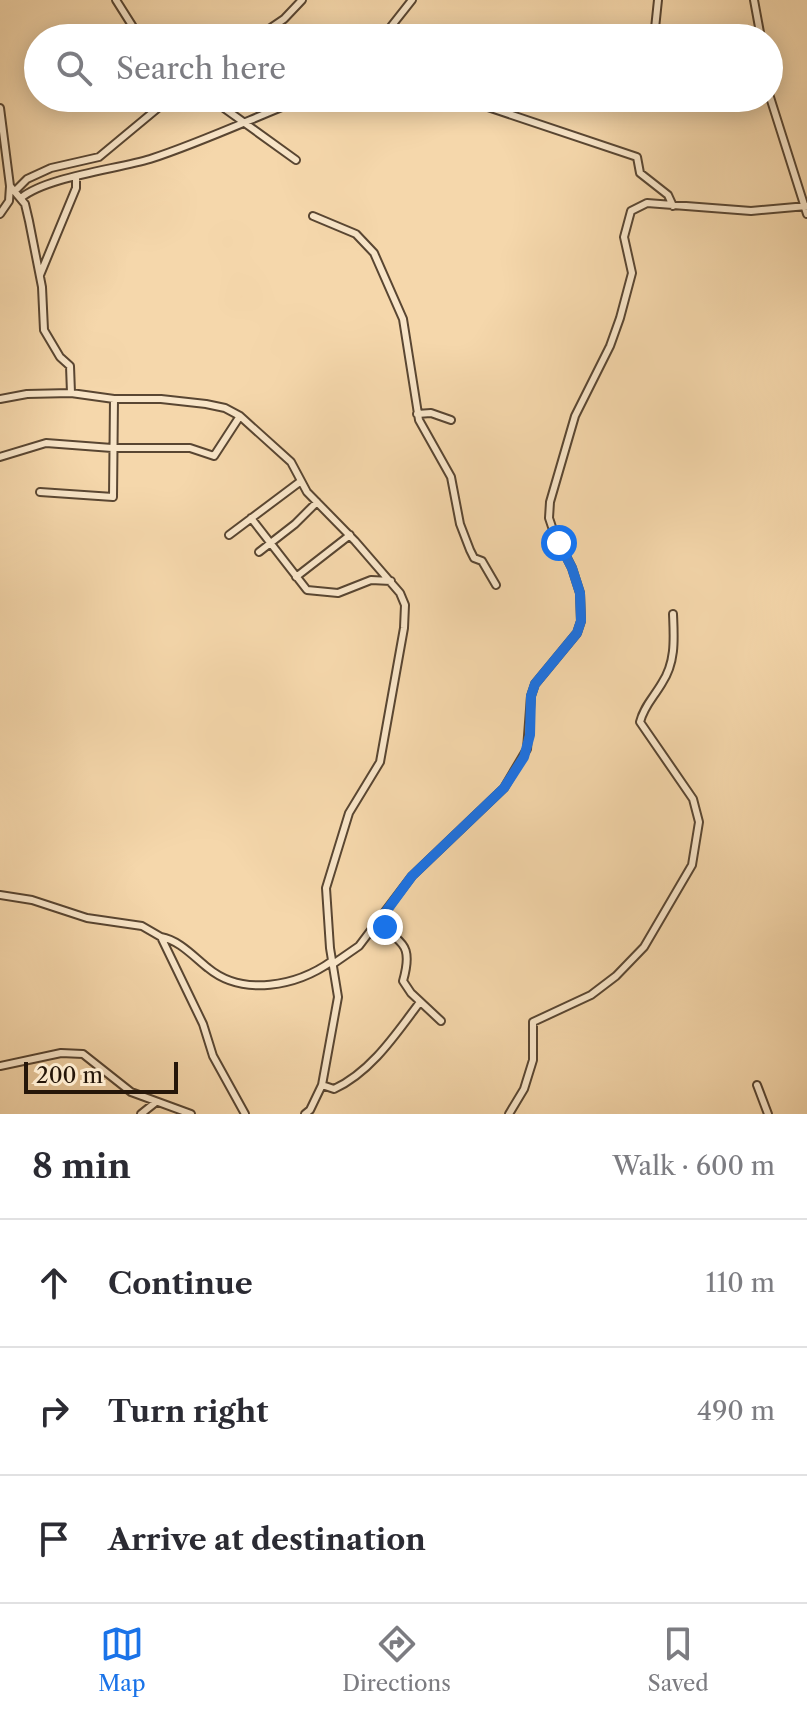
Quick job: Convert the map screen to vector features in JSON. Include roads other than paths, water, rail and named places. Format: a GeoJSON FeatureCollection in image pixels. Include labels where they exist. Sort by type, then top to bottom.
{"type":"FeatureCollection","features":[{"type":"Feature","properties":{"kind":"street"},"geometry":{"type":"LineString","coordinates":[[116,0],[131,24]]}},
{"type":"Feature","properties":{"kind":"street"},"geometry":{"type":"LineString","coordinates":[[277,24],[302,0]]}},
{"type":"Feature","properties":{"kind":"street"},"geometry":{"type":"LineString","coordinates":[[393,24],[412,0]]}},
{"type":"Feature","properties":{"kind":"street"},"geometry":{"type":"LineString","coordinates":[[655,24],[658,0]]}},
{"type":"Feature","properties":{"kind":"street"},"geometry":{"type":"LineString","coordinates":[[754,0],[758,24]]}},
{"type":"Feature","properties":{"kind":"street"},"geometry":{"type":"LineString","coordinates":[[0,108],[12,189],[9,201],[0,214]]}},
{"type":"Feature","properties":{"kind":"street"},"geometry":{"type":"LineString","coordinates":[[12,189],[40,172],[99,157],[153,112]]}},
{"type":"Feature","properties":{"kind":"street"},"geometry":{"type":"LineString","coordinates":[[229,112],[296,160]]}},
{"type":"Feature","properties":{"kind":"street"},"geometry":{"type":"LineString","coordinates":[[21,198],[38,189],[164,154],[268,112]]}},
{"type":"Feature","properties":{"kind":"street"},"geometry":{"type":"LineString","coordinates":[[503,112],[637,157],[640,173],[668,195],[673,206]]}},
{"type":"Feature","properties":{"kind":"street"},"geometry":{"type":"LineString","coordinates":[[0,895],[32,900],[87,918],[142,926],[186,949],[219,976],[238,985],[270,985],[290,981],[359,946],[412,876],[504,788],[527,749],[531,696],[535,684],[577,633],[581,621],[580,593],[549,518],[550,502],[575,416],[610,346],[630,282],[633,266],[624,237],[627,219],[631,211],[647,203],[751,211],[806,209],[775,112]]}},
{"type":"Feature","properties":{"kind":"street"},"geometry":{"type":"LineString","coordinates":[[40,275],[76,188],[76,178]]}},
{"type":"Feature","properties":{"kind":"street"},"geometry":{"type":"LineString","coordinates":[[12,189],[21,198],[29,221],[40,275],[44,330],[60,357],[70,366],[71,393]]}},
{"type":"Feature","properties":{"kind":"street"},"geometry":{"type":"LineString","coordinates":[[313,216],[356,234],[374,253],[403,319],[417,414],[451,477],[465,540],[474,558],[482,561],[496,585]]}},
{"type":"Feature","properties":{"kind":"street"},"geometry":{"type":"LineString","coordinates":[[0,399],[27,394],[71,393],[114,399],[161,399],[225,408],[240,416],[291,462],[317,502],[400,593],[405,605],[404,628],[380,762],[349,813],[326,888],[338,997],[322,1085],[305,1114]]}},
{"type":"Feature","properties":{"kind":"street"},"geometry":{"type":"LineString","coordinates":[[40,492],[113,497],[114,399]]}},
{"type":"Feature","properties":{"kind":"street"},"geometry":{"type":"LineString","coordinates":[[417,414],[431,413],[451,420]]}},
{"type":"Feature","properties":{"kind":"street"},"geometry":{"type":"LineString","coordinates":[[0,457],[46,443],[112,448],[190,448],[214,456],[240,416]]}},
{"type":"Feature","properties":{"kind":"street"},"geometry":{"type":"LineString","coordinates":[[229,535],[301,481]]}},
{"type":"Feature","properties":{"kind":"street"},"geometry":{"type":"LineString","coordinates":[[259,552],[317,502]]}},
{"type":"Feature","properties":{"kind":"street"},"geometry":{"type":"LineString","coordinates":[[251,518],[307,590],[338,593],[371,580],[391,581]]}},
{"type":"Feature","properties":{"kind":"street"},"geometry":{"type":"LineString","coordinates":[[296,577],[350,535]]}},
{"type":"Feature","properties":{"kind":"street"},"geometry":{"type":"LineString","coordinates":[[509,1114],[524,1089],[533,1060],[533,1022],[591,995],[616,976],[644,947],[692,865],[699,822],[693,799],[640,722],[643,710],[665,680],[675,649],[673,614]]}},
{"type":"Feature","properties":{"kind":"street"},"geometry":{"type":"LineString","coordinates":[[382,917],[385,927],[404,947],[408,963],[403,981],[441,1021]]}},
{"type":"Feature","properties":{"kind":"street"},"geometry":{"type":"LineString","coordinates":[[161,937],[203,1024],[213,1056],[245,1114]]}},
{"type":"Feature","properties":{"kind":"street"},"geometry":{"type":"LineString","coordinates":[[322,1085],[334,1089],[346,1083],[388,1045],[420,1002]]}},
{"type":"Feature","properties":{"kind":"street"},"geometry":{"type":"LineString","coordinates":[[0,1066],[61,1053],[83,1054],[123,1086],[191,1114]]}},
{"type":"Feature","properties":{"kind":"street"},"geometry":{"type":"LineString","coordinates":[[757,1085],[768,1114]]}},
{"type":"Feature","properties":{"kind":"street"},"geometry":{"type":"LineString","coordinates":[[141,1114],[156,1102]]}}]}
